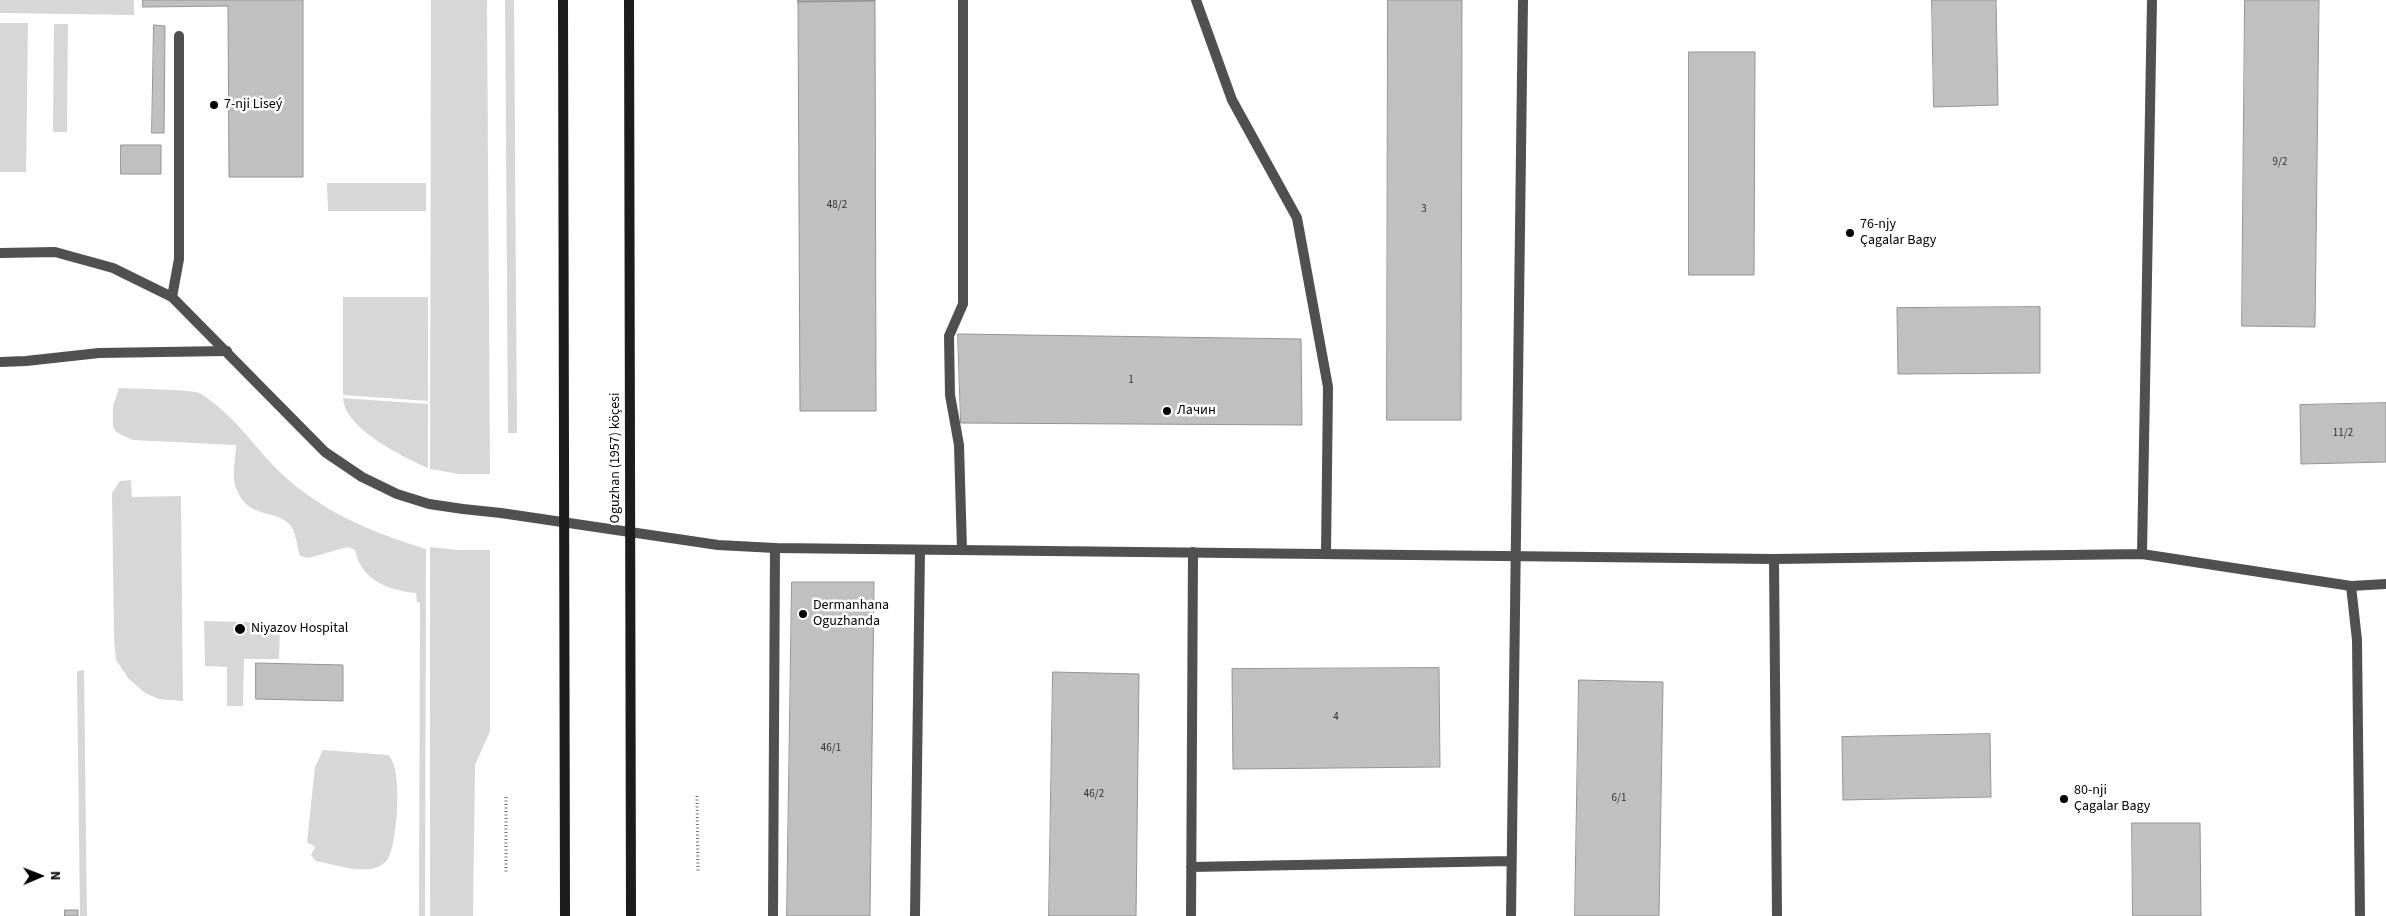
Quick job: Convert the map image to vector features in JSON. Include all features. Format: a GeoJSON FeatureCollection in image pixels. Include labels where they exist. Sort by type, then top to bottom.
{"type":"FeatureCollection","features":[{"type":"Feature","properties":{"kind":"main road"},"geometry":{"type":"LineString","coordinates":[[563,0],[566,916]]}},
{"type":"Feature","properties":{"kind":"main road","name":"Oguzhan (1957) köçesi"},"geometry":{"type":"LineString","coordinates":[[629,0],[631,916]]}},
{"type":"Feature","properties":{"kind":"street"},"geometry":{"type":"LineString","coordinates":[[962,550],[959,445],[950,395],[949,336],[963,304],[963,0]]}},
{"type":"Feature","properties":{"kind":"street"},"geometry":{"type":"LineString","coordinates":[[1196,0],[1232,100],[1297,218],[1328,387],[1326,554]]}},
{"type":"Feature","properties":{"kind":"street"},"geometry":{"type":"LineString","coordinates":[[1511,916],[1523,0]]}},
{"type":"Feature","properties":{"kind":"street"},"geometry":{"type":"LineString","coordinates":[[2142,554],[2152,0]]}},
{"type":"Feature","properties":{"kind":"street"},"geometry":{"type":"LineString","coordinates":[[172,297],[179,259],[179,36]]}},
{"type":"Feature","properties":{"kind":"street"},"geometry":{"type":"LineString","coordinates":[[0,253],[55,252],[113,268],[172,297],[325,452],[362,477],[397,494],[429,504],[718,545],[775,548],[920,550],[1774,559],[2142,554],[2351,586],[2386,584]]}},
{"type":"Feature","properties":{"kind":"street"},"geometry":{"type":"LineString","coordinates":[[0,362],[99,353],[227,351]]}},
{"type":"Feature","properties":{"kind":"street"},"geometry":{"type":"LineString","coordinates":[[773,916],[775,548]]}},
{"type":"Feature","properties":{"kind":"street"},"geometry":{"type":"LineString","coordinates":[[915,916],[920,550]]}},
{"type":"Feature","properties":{"kind":"street"},"geometry":{"type":"LineString","coordinates":[[1191,916],[1194,552]]}},
{"type":"Feature","properties":{"kind":"street"},"geometry":{"type":"LineString","coordinates":[[1774,559],[1777,916]]}},
{"type":"Feature","properties":{"kind":"street"},"geometry":{"type":"LineString","coordinates":[[2351,586],[2357,640],[2360,916]]}},
{"type":"Feature","properties":{"kind":"street"},"geometry":{"type":"LineString","coordinates":[[1191,867],[1512,862]]}},
{"type":"Feature","properties":{"kind":"path"},"geometry":{"type":"LineString","coordinates":[[697,796],[698,873]]}},
{"type":"Feature","properties":{"kind":"path"},"geometry":{"type":"LineString","coordinates":[[506,797],[506,874]]}},
{"type":"Feature","properties":{"kind":"shaded area"},"geometry":{"type":"Polygon","coordinates":[[[0,0],[134,0],[134,15],[0,13],[0,0]]]}},
{"type":"Feature","properties":{"kind":"shaded area"},"geometry":{"type":"Polygon","coordinates":[[[431,0],[487,0],[490,474],[459,474],[430,469],[431,0]]]}},
{"type":"Feature","properties":{"kind":"shaded area"},"geometry":{"type":"Polygon","coordinates":[[[505,0],[514,0],[517,433],[508,433],[505,0]]]}},
{"type":"Feature","properties":{"kind":"shaded area"},"geometry":{"type":"Polygon","coordinates":[[[0,23],[28,23],[26,172],[0,172],[0,23]]]}},
{"type":"Feature","properties":{"kind":"shaded area"},"geometry":{"type":"Polygon","coordinates":[[[54,24],[68,24],[67,132],[53,132],[54,24]]]}},
{"type":"Feature","properties":{"kind":"shaded area"},"geometry":{"type":"Polygon","coordinates":[[[327,183],[426,183],[426,211],[328,211],[327,183]]]}},
{"type":"Feature","properties":{"kind":"shaded area"},"geometry":{"type":"Polygon","coordinates":[[[343,297],[428,297],[428,401],[343,395],[343,297]]]}},
{"type":"Feature","properties":{"kind":"shaded area"},"geometry":{"type":"Polygon","coordinates":[[[119,388],[199,393],[223,410],[283,475],[315,500],[369,529],[426,549],[425,916],[419,916],[420,603],[417,602],[416,593],[396,590],[377,582],[363,569],[355,550],[348,547],[308,558],[300,556],[291,526],[278,517],[255,510],[241,498],[234,478],[236,445],[133,440],[116,432],[113,427],[113,406],[119,388]]]}},
{"type":"Feature","properties":{"kind":"shaded area"},"geometry":{"type":"Polygon","coordinates":[[[343,398],[428,404],[428,468],[404,457],[376,440],[353,420],[346,409],[343,398]]]}},
{"type":"Feature","properties":{"kind":"shaded area"},"geometry":{"type":"Polygon","coordinates":[[[131,480],[132,497],[181,496],[183,701],[159,699],[145,693],[129,679],[116,660],[112,493],[120,481],[131,480]]]}},
{"type":"Feature","properties":{"kind":"shaded area"},"geometry":{"type":"Polygon","coordinates":[[[430,547],[458,550],[490,550],[490,731],[475,765],[473,916],[430,916],[430,547]]]}},
{"type":"Feature","properties":{"kind":"shaded area"},"geometry":{"type":"Polygon","coordinates":[[[204,621],[280,623],[279,659],[244,659],[243,706],[227,706],[227,667],[205,666],[204,621]]]}},
{"type":"Feature","properties":{"kind":"shaded area"},"geometry":{"type":"Polygon","coordinates":[[[84,670],[87,916],[80,916],[77,671],[84,670]]]}},
{"type":"Feature","properties":{"kind":"shaded area"},"geometry":{"type":"Polygon","coordinates":[[[323,750],[388,755],[393,762],[397,788],[396,822],[391,850],[387,860],[380,866],[365,869],[348,868],[316,861],[311,855],[315,847],[307,842],[315,767],[323,750]]]}},
{"type":"Feature","properties":{"kind":"building"},"geometry":{"type":"Polygon","coordinates":[[[143,0],[303,0],[303,177],[229,177],[228,6],[143,7],[143,0]]]}},
{"type":"Feature","properties":{"kind":"building"},"geometry":{"type":"Polygon","coordinates":[[[798,0],[875,0],[875,1],[798,2],[798,0]]]}},
{"type":"Feature","properties":{"kind":"building"},"geometry":{"type":"Polygon","coordinates":[[[1388,0],[1462,0],[1461,420],[1387,420],[1388,0]]]}},
{"type":"Feature","properties":{"kind":"building"},"geometry":{"type":"Polygon","coordinates":[[[1932,0],[1996,0],[1998,105],[1934,107],[1932,0]]]}},
{"type":"Feature","properties":{"kind":"building"},"geometry":{"type":"Polygon","coordinates":[[[2245,0],[2319,0],[2315,327],[2242,326],[2245,0]]]}},
{"type":"Feature","properties":{"kind":"building"},"geometry":{"type":"Polygon","coordinates":[[[875,1],[876,411],[800,411],[798,2],[875,1]]]}},
{"type":"Feature","properties":{"kind":"building"},"geometry":{"type":"Polygon","coordinates":[[[154,25],[165,26],[164,133],[152,133],[154,25]]]}},
{"type":"Feature","properties":{"kind":"building"},"geometry":{"type":"Polygon","coordinates":[[[1689,52],[1755,52],[1754,275],[1689,275],[1689,52]]]}},
{"type":"Feature","properties":{"kind":"building"},"geometry":{"type":"Polygon","coordinates":[[[121,145],[161,145],[161,174],[121,174],[121,145]]]}},
{"type":"Feature","properties":{"kind":"building"},"geometry":{"type":"Polygon","coordinates":[[[2040,307],[2040,373],[1898,374],[1897,308],[2040,307]]]}},
{"type":"Feature","properties":{"kind":"building"},"geometry":{"type":"Polygon","coordinates":[[[958,334],[1301,339],[1302,425],[961,423],[958,334]]]}},
{"type":"Feature","properties":{"kind":"building"},"geometry":{"type":"Polygon","coordinates":[[[2386,403],[2386,462],[2301,464],[2300,405],[2386,403]]]}},
{"type":"Feature","properties":{"kind":"building"},"geometry":{"type":"Polygon","coordinates":[[[792,582],[874,582],[870,916],[787,916],[792,582]]]}},
{"type":"Feature","properties":{"kind":"building"},"geometry":{"type":"Polygon","coordinates":[[[256,663],[343,665],[343,701],[256,699],[256,663]]]}},
{"type":"Feature","properties":{"kind":"building"},"geometry":{"type":"Polygon","coordinates":[[[1439,668],[1440,767],[1233,769],[1232,669],[1439,668]]]}},
{"type":"Feature","properties":{"kind":"building"},"geometry":{"type":"Polygon","coordinates":[[[1053,672],[1139,674],[1136,916],[1049,916],[1053,672]]]}},
{"type":"Feature","properties":{"kind":"building"},"geometry":{"type":"Polygon","coordinates":[[[1579,680],[1663,682],[1659,916],[1575,916],[1579,680]]]}},
{"type":"Feature","properties":{"kind":"building"},"geometry":{"type":"Polygon","coordinates":[[[1990,734],[1991,797],[1843,800],[1842,737],[1990,734]]]}},
{"type":"Feature","properties":{"kind":"building"},"geometry":{"type":"Polygon","coordinates":[[[2132,823],[2200,823],[2201,916],[2133,916],[2132,823]]]}},
{"type":"Feature","properties":{"kind":"building"},"geometry":{"type":"Polygon","coordinates":[[[65,910],[78,910],[78,916],[65,916],[65,910]]]}},
{"type":"Feature","properties":{"kind":"place","name":"7-nji Liseý"},"geometry":{"type":"Point","coordinates":[214,105]}},
{"type":"Feature","properties":{"kind":"place","name":"76-njy Çagalar Bagy"},"geometry":{"type":"Point","coordinates":[1850,233]}},
{"type":"Feature","properties":{"kind":"place","name":"Лачин"},"geometry":{"type":"Point","coordinates":[1167,411]}},
{"type":"Feature","properties":{"kind":"place","name":"Dermanhana Oguzhanda"},"geometry":{"type":"Point","coordinates":[803,614]}},
{"type":"Feature","properties":{"kind":"place","name":"Niyazov Hospital"},"geometry":{"type":"Point","coordinates":[240,629]}},
{"type":"Feature","properties":{"kind":"place","name":"80-nji Çagalar Bagy"},"geometry":{"type":"Point","coordinates":[2064,799]}}]}
